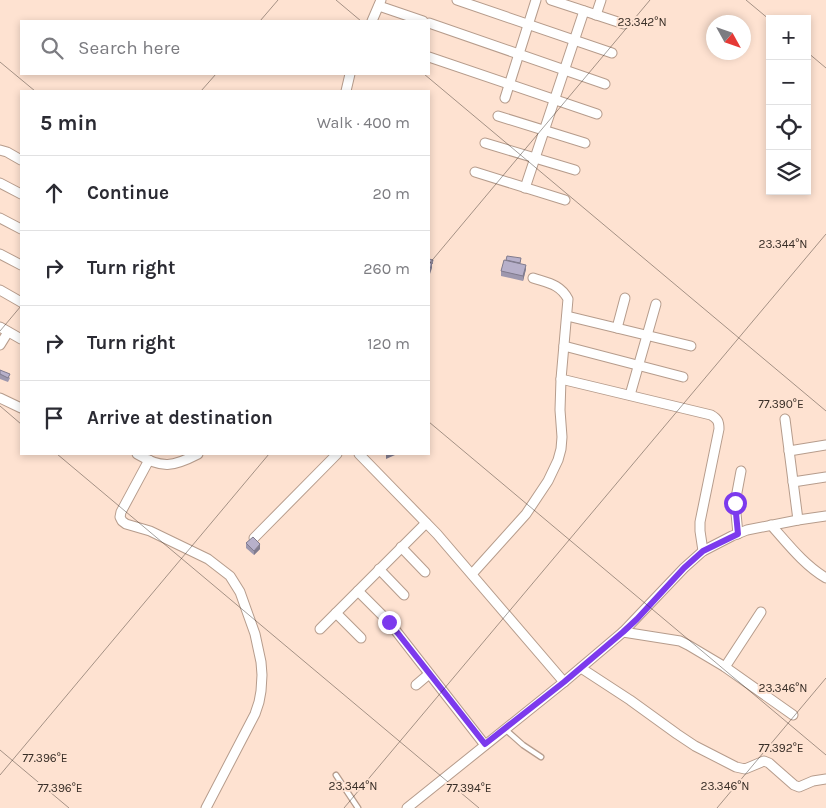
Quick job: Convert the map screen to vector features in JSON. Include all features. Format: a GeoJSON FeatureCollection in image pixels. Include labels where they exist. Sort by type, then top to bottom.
{"type":"FeatureCollection","features":[{"type":"Feature","properties":{"kind":"street"},"geometry":{"type":"LineString","coordinates":[[457,0],[612,53]]}},
{"type":"Feature","properties":{"kind":"street"},"geometry":{"type":"LineString","coordinates":[[505,98],[536,0]]}},
{"type":"Feature","properties":{"kind":"street"},"geometry":{"type":"LineString","coordinates":[[551,0],[624,24]]}},
{"type":"Feature","properties":{"kind":"street"},"geometry":{"type":"LineString","coordinates":[[596,15],[601,0]]}},
{"type":"Feature","properties":{"kind":"street"},"geometry":{"type":"LineString","coordinates":[[372,20],[380,3],[421,20]]}},
{"type":"Feature","properties":{"kind":"street"},"geometry":{"type":"LineString","coordinates":[[525,188],[584,11]]}},
{"type":"Feature","properties":{"kind":"street"},"geometry":{"type":"LineString","coordinates":[[430,23],[605,84]]}},
{"type":"Feature","properties":{"kind":"street"},"geometry":{"type":"LineString","coordinates":[[430,57],[597,114]]}},
{"type":"Feature","properties":{"kind":"street"},"geometry":{"type":"LineString","coordinates":[[346,90],[350,75]]}},
{"type":"Feature","properties":{"kind":"street"},"geometry":{"type":"LineString","coordinates":[[498,116],[585,143]]}},
{"type":"Feature","properties":{"kind":"street"},"geometry":{"type":"LineString","coordinates":[[485,143],[575,170]]}},
{"type":"Feature","properties":{"kind":"street"},"geometry":{"type":"LineString","coordinates":[[0,150],[20,159]]}},
{"type":"Feature","properties":{"kind":"street"},"geometry":{"type":"LineString","coordinates":[[474,172],[565,200]]}},
{"type":"Feature","properties":{"kind":"street"},"geometry":{"type":"LineString","coordinates":[[0,183],[20,193]]}},
{"type":"Feature","properties":{"kind":"street"},"geometry":{"type":"LineString","coordinates":[[0,218],[20,228]]}},
{"type":"Feature","properties":{"kind":"street"},"geometry":{"type":"LineString","coordinates":[[0,254],[20,264]]}},
{"type":"Feature","properties":{"kind":"street"},"geometry":{"type":"LineString","coordinates":[[472,574],[526,514],[543,491],[561,449],[561,379],[568,300],[560,288],[534,278]]}},
{"type":"Feature","properties":{"kind":"street"},"geometry":{"type":"LineString","coordinates":[[0,290],[20,301]]}},
{"type":"Feature","properties":{"kind":"street"},"geometry":{"type":"LineString","coordinates":[[617,328],[625,298]]}},
{"type":"Feature","properties":{"kind":"street"},"geometry":{"type":"LineString","coordinates":[[630,395],[656,304]]}},
{"type":"Feature","properties":{"kind":"street"},"geometry":{"type":"LineString","coordinates":[[567,316],[691,346]]}},
{"type":"Feature","properties":{"kind":"street"},"geometry":{"type":"LineString","coordinates":[[0,345],[4,329],[20,338]]}},
{"type":"Feature","properties":{"kind":"street"},"geometry":{"type":"LineString","coordinates":[[564,346],[683,377]]}},
{"type":"Feature","properties":{"kind":"street"},"geometry":{"type":"LineString","coordinates":[[561,379],[711,415],[716,418],[719,423],[719,429],[700,522],[703,551]]}},
{"type":"Feature","properties":{"kind":"street"},"geometry":{"type":"LineString","coordinates":[[0,398],[20,408]]}},
{"type":"Feature","properties":{"kind":"street"},"geometry":{"type":"LineString","coordinates":[[785,420],[798,520]]}},
{"type":"Feature","properties":{"kind":"street"},"geometry":{"type":"LineString","coordinates":[[789,450],[826,445]]}},
{"type":"Feature","properties":{"kind":"street"},"geometry":{"type":"LineString","coordinates":[[139,455],[166,465],[182,462],[196,455]]}},
{"type":"Feature","properties":{"kind":"street"},"geometry":{"type":"LineString","coordinates":[[182,462],[188,455]]}},
{"type":"Feature","properties":{"kind":"street"},"geometry":{"type":"LineString","coordinates":[[254,538],[336,455]]}},
{"type":"Feature","properties":{"kind":"street"},"geometry":{"type":"LineString","coordinates":[[360,455],[472,574],[564,682]]}},
{"type":"Feature","properties":{"kind":"street"},"geometry":{"type":"LineString","coordinates":[[149,460],[121,512],[120,517],[122,521],[126,524],[150,530],[208,558],[230,576],[240,592],[252,624],[260,662],[262,692],[255,714],[206,808]]}},
{"type":"Feature","properties":{"kind":"street"},"geometry":{"type":"LineString","coordinates":[[738,534],[735,503],[741,471]]}},
{"type":"Feature","properties":{"kind":"street"},"geometry":{"type":"LineString","coordinates":[[793,482],[826,477]]}},
{"type":"Feature","properties":{"kind":"street"},"geometry":{"type":"LineString","coordinates":[[408,808],[623,632],[684,568],[703,551],[747,530],[826,516]]}},
{"type":"Feature","properties":{"kind":"street"},"geometry":{"type":"LineString","coordinates":[[320,629],[426,523]]}},
{"type":"Feature","properties":{"kind":"street"},"geometry":{"type":"LineString","coordinates":[[771,525],[804,562],[826,578]]}},
{"type":"Feature","properties":{"kind":"street"},"geometry":{"type":"LineString","coordinates":[[402,547],[425,572]]}},
{"type":"Feature","properties":{"kind":"street"},"geometry":{"type":"LineString","coordinates":[[379,570],[404,595]]}},
{"type":"Feature","properties":{"kind":"street"},"geometry":{"type":"LineString","coordinates":[[358,591],[389,622],[485,744]]}},
{"type":"Feature","properties":{"kind":"street"},"geometry":{"type":"LineString","coordinates":[[725,667],[761,612]]}},
{"type":"Feature","properties":{"kind":"street"},"geometry":{"type":"LineString","coordinates":[[336,613],[361,638]]}},
{"type":"Feature","properties":{"kind":"street"},"geometry":{"type":"LineString","coordinates":[[623,632],[680,641],[725,667],[793,716]]}},
{"type":"Feature","properties":{"kind":"street"},"geometry":{"type":"LineString","coordinates":[[581,668],[695,746],[736,767],[745,769],[764,761],[799,788],[813,781],[826,779]]}},
{"type":"Feature","properties":{"kind":"street"},"geometry":{"type":"LineString","coordinates":[[416,685],[429,674]]}},
{"type":"Feature","properties":{"kind":"lane"},"geometry":{"type":"LineString","coordinates":[[505,729],[523,745],[541,757]]}},
{"type":"Feature","properties":{"kind":"lane"},"geometry":{"type":"LineString","coordinates":[[336,775],[358,808]]}},
{"type":"Feature","properties":{"kind":"building"},"geometry":{"type":"Polygon","coordinates":[[[507,256],[521,258],[520,263],[506,260],[507,256]]]}},
{"type":"Feature","properties":{"kind":"building"},"geometry":{"type":"Polygon","coordinates":[[[504,260],[526,265],[523,276],[501,271],[504,260]]]}},
{"type":"Feature","properties":{"kind":"building"},"geometry":{"type":"Polygon","coordinates":[[[0,370],[10,374],[8,378],[0,374],[0,370]]]}},
{"type":"Feature","properties":{"kind":"building"},"geometry":{"type":"Polygon","coordinates":[[[253,537],[260,544],[254,551],[246,543],[253,537]]]}},
{"type":"Feature","properties":{"kind":"route"},"geometry":{"type":"LineString","coordinates":[[389,622],[485,744],[564,682],[623,632],[684,568],[703,551],[738,534],[735,503]]}}]}
